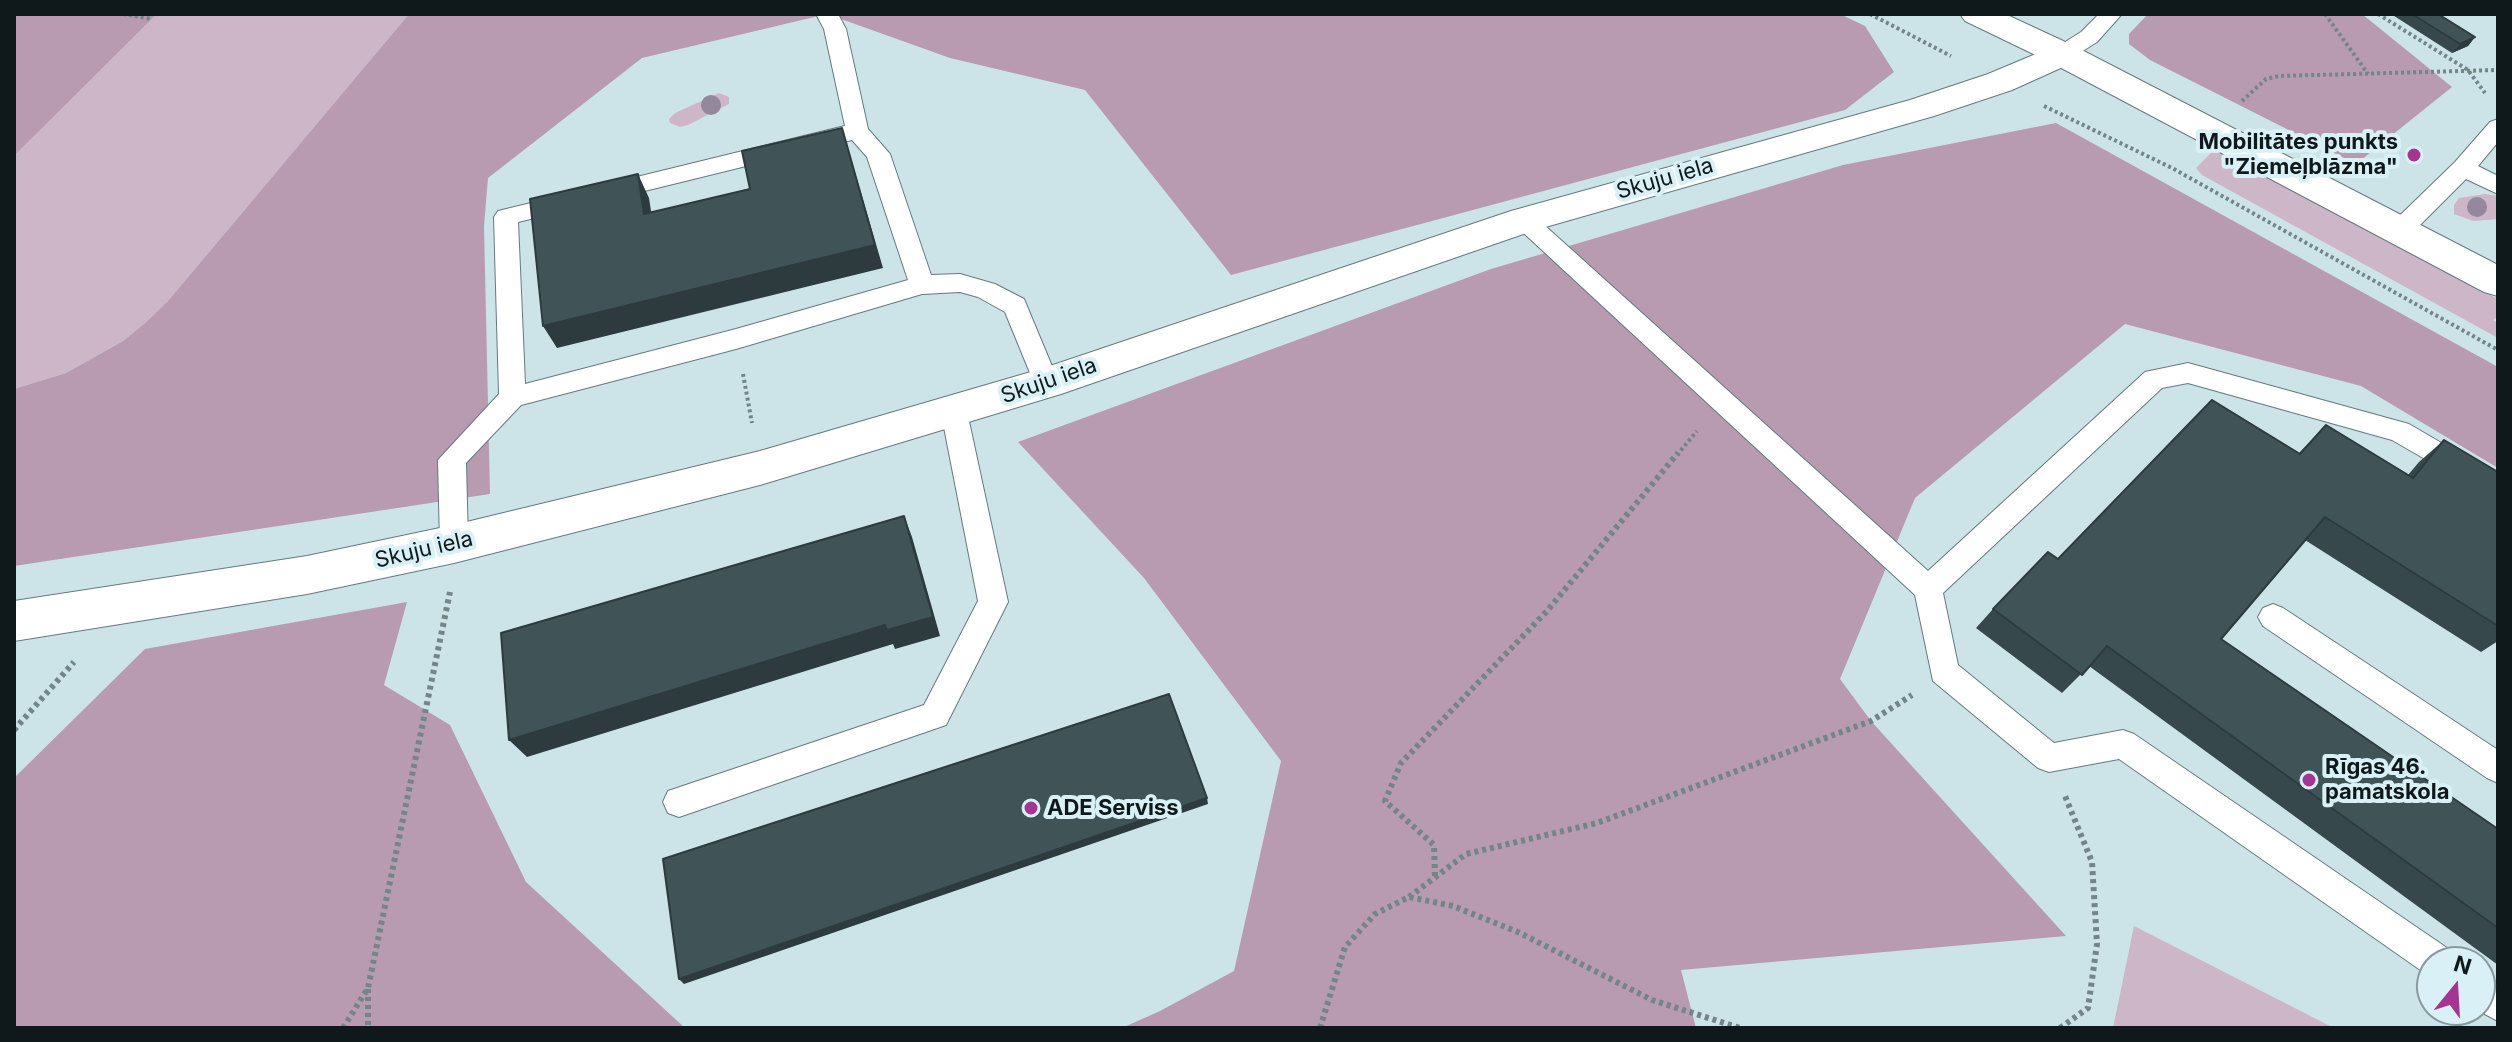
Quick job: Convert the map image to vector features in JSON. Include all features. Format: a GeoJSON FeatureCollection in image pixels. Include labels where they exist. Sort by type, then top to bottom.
{"type":"FeatureCollection","features":[{"type":"Feature","properties":{"kind":"street"},"geometry":{"type":"LineString","coordinates":[[1977,14],[2062,54],[2498,282]]}},
{"type":"Feature","properties":{"kind":"street","name":"Skuju iela"},"geometry":{"type":"LineString","coordinates":[[14,621],[307,575],[454,544],[760,468],[1046,383],[1524,220],[1922,108],[2000,82],[2062,54]]}},
{"type":"Feature","properties":{"kind":"lane"},"geometry":{"type":"LineString","coordinates":[[827,14],[835,29],[857,131],[878,154],[922,285]]}},
{"type":"Feature","properties":{"kind":"lane"},"geometry":{"type":"LineString","coordinates":[[2062,54],[2089,37],[2111,14]]}},
{"type":"Feature","properties":{"kind":"lane"},"geometry":{"type":"LineString","coordinates":[[2400,230],[2463,168],[2498,127]]}},
{"type":"Feature","properties":{"kind":"lane"},"geometry":{"type":"LineString","coordinates":[[512,397],[506,217],[857,131]]}},
{"type":"Feature","properties":{"kind":"lane"},"geometry":{"type":"LineString","coordinates":[[2463,168],[2498,186]]}},
{"type":"Feature","properties":{"kind":"lane"},"geometry":{"type":"LineString","coordinates":[[1524,220],[1928,589],[1944,672],[2049,758],[2123,744],[2416,947]]}},
{"type":"Feature","properties":{"kind":"lane"},"geometry":{"type":"LineString","coordinates":[[454,544],[452,460],[512,397],[736,339],[922,285],[960,283],[986,290],[1015,306],[1046,383]]}},
{"type":"Feature","properties":{"kind":"lane"},"geometry":{"type":"LineString","coordinates":[[1928,589],[2154,379],[2188,373],[2400,432],[2498,490]]}},
{"type":"Feature","properties":{"kind":"lane"},"geometry":{"type":"LineString","coordinates":[[679,802],[935,715],[993,602],[954,412]]}},
{"type":"Feature","properties":{"kind":"lane"},"geometry":{"type":"LineString","coordinates":[[2273,617],[2498,768]]}},
{"type":"Feature","properties":{"kind":"path"},"geometry":{"type":"LineString","coordinates":[[123,14],[152,19]]}},
{"type":"Feature","properties":{"kind":"path"},"geometry":{"type":"LineString","coordinates":[[1870,14],[2172,168],[2498,350]]}},
{"type":"Feature","properties":{"kind":"path"},"geometry":{"type":"LineString","coordinates":[[2325,14],[2368,74]]}},
{"type":"Feature","properties":{"kind":"path"},"geometry":{"type":"LineString","coordinates":[[2378,14],[2468,70]]}},
{"type":"Feature","properties":{"kind":"path"},"geometry":{"type":"LineString","coordinates":[[2237,106],[2266,79],[2279,76],[2498,70]]}},
{"type":"Feature","properties":{"kind":"path"},"geometry":{"type":"LineString","coordinates":[[736,339],[760,468]]}},
{"type":"Feature","properties":{"kind":"path"},"geometry":{"type":"LineString","coordinates":[[1435,876],[1434,845],[1385,801],[1401,763],[1547,611],[1723,399]]}},
{"type":"Feature","properties":{"kind":"path"},"geometry":{"type":"LineString","coordinates":[[368,1028],[368,988],[455,571],[454,544]]}},
{"type":"Feature","properties":{"kind":"path"},"geometry":{"type":"LineString","coordinates":[[1320,1028],[1345,947],[1375,914],[1409,897],[1466,854],[1597,823],[1871,721],[1902,702]]}},
{"type":"Feature","properties":{"kind":"path"},"geometry":{"type":"LineString","coordinates":[[2049,758],[2092,862],[2097,944],[2088,1008],[2060,1028]]}},
{"type":"Feature","properties":{"kind":"path"},"geometry":{"type":"LineString","coordinates":[[1409,897],[1453,906],[1520,933],[1652,1000],[1740,1028]]}},
{"type":"Feature","properties":{"kind":"path"},"geometry":{"type":"LineString","coordinates":[[343,1028],[368,988]]}},
{"type":"Feature","properties":{"kind":"shaded area"},"geometry":{"type":"Polygon","coordinates":[[[14,14],[157,14],[14,156],[14,14]]]}},
{"type":"Feature","properties":{"kind":"shaded area"},"geometry":{"type":"Polygon","coordinates":[[[157,14],[409,14],[168,301],[144,324],[123,341],[66,373],[14,389],[14,156],[157,14]]]}},
{"type":"Feature","properties":{"kind":"shaded area"},"geometry":{"type":"Polygon","coordinates":[[[409,14],[827,14],[642,58],[488,178],[484,226],[490,494],[14,566],[14,389],[66,373],[123,341],[144,324],[168,301],[409,14]]]}},
{"type":"Feature","properties":{"kind":"shaded area"},"geometry":{"type":"Polygon","coordinates":[[[827,14],[1840,14],[1865,26],[1894,72],[1845,110],[1231,275],[1085,90],[950,58],[827,14]]]}},
{"type":"Feature","properties":{"kind":"shaded area"},"geometry":{"type":"Polygon","coordinates":[[[2148,14],[2362,14],[2452,87],[2356,164],[2150,60],[2129,44],[2129,34],[2148,14]]]}},
{"type":"Feature","properties":{"kind":"shaded area"},"geometry":{"type":"Polygon","coordinates":[[[719,93],[729,97],[729,104],[688,125],[680,127],[670,123],[669,119],[675,113],[719,93]]]}},
{"type":"Feature","properties":{"kind":"shaded area"},"geometry":{"type":"Polygon","coordinates":[[[2056,123],[2498,367],[2498,468],[2361,386],[2125,324],[1915,498],[1840,679],[1871,721],[2066,936],[1681,970],[1696,1028],[1122,1028],[1234,971],[1281,761],[1144,578],[1018,442],[1491,269],[1843,165],[2056,123]]]}},
{"type":"Feature","properties":{"kind":"shaded area"},"geometry":{"type":"Polygon","coordinates":[[[2216,148],[2498,299],[2498,316],[2493,320],[2498,323],[2498,338],[2202,175],[2196,168],[2216,148]]]}},
{"type":"Feature","properties":{"kind":"shaded area"},"geometry":{"type":"Polygon","coordinates":[[[2485,194],[2498,196],[2498,219],[2473,221],[2454,214],[2454,205],[2459,198],[2485,194]]]}},
{"type":"Feature","properties":{"kind":"shaded area"},"geometry":{"type":"Polygon","coordinates":[[[407,602],[384,685],[450,725],[526,882],[685,1028],[14,1028],[14,778],[145,649],[407,602]]]}},
{"type":"Feature","properties":{"kind":"shaded area"},"geometry":{"type":"Polygon","coordinates":[[[2134,926],[2334,1028],[2113,1028],[2134,926]]]}},
{"type":"Feature","properties":{"kind":"building"},"geometry":{"type":"Polygon","coordinates":[[[2412,14],[2438,14],[2475,37],[2460,44],[2412,14]]]}},
{"type":"Feature","properties":{"kind":"building"},"geometry":{"type":"Polygon","coordinates":[[[842,128],[875,245],[543,326],[530,199],[638,174],[644,214],[750,189],[742,151],[842,128]]]}},
{"type":"Feature","properties":{"kind":"building","name":"Rīgas 46. pamatskola"},"geometry":{"type":"Polygon","coordinates":[[[2212,400],[2300,454],[2326,425],[2413,478],[2444,440],[2498,472],[2498,626],[2325,517],[2221,639],[2498,829],[2498,928],[2107,646],[2082,675],[1993,609],[2048,552],[2058,559],[2212,400]]]}},
{"type":"Feature","properties":{"kind":"building"},"geometry":{"type":"Polygon","coordinates":[[[904,516],[933,617],[887,630],[885,625],[509,740],[501,633],[904,516]]]}},
{"type":"Feature","properties":{"kind":"building"},"geometry":{"type":"Polygon","coordinates":[[[1169,694],[1207,798],[679,979],[663,859],[1169,694]]]}},
{"type":"Feature","properties":{"kind":"place","name":"Mobilitātes punkts \"Ziemeļblāzma\""},"geometry":{"type":"Point","coordinates":[2414,155]}},
{"type":"Feature","properties":{"kind":"place","name":"Rīgas 46. pamatskola"},"geometry":{"type":"Point","coordinates":[2309,780]}},
{"type":"Feature","properties":{"kind":"place","name":"ADE Serviss"},"geometry":{"type":"Point","coordinates":[1031,808]}}]}
